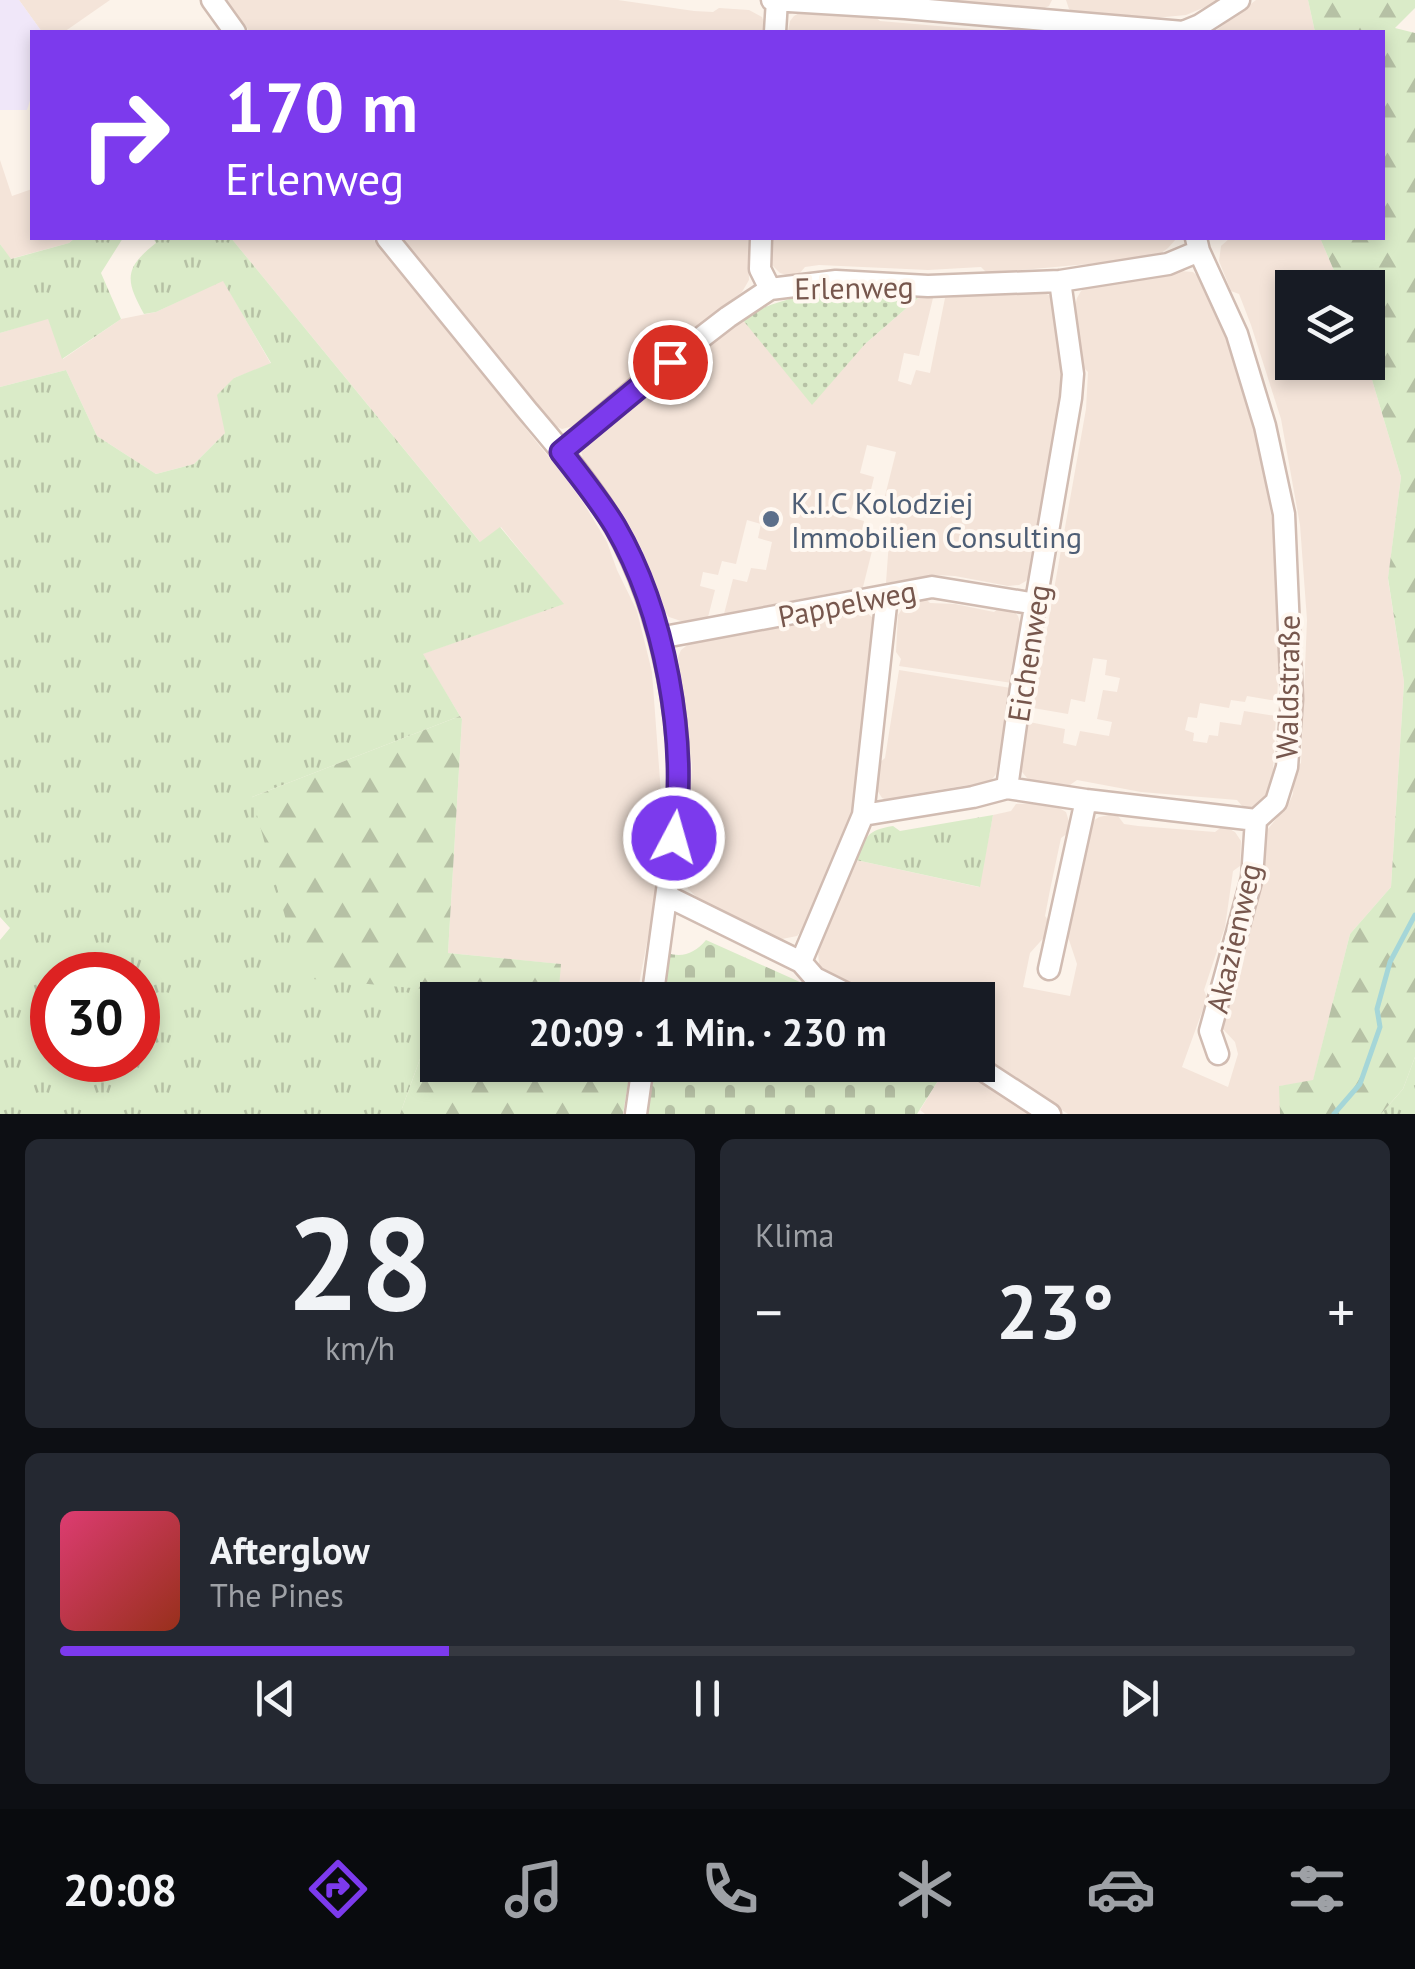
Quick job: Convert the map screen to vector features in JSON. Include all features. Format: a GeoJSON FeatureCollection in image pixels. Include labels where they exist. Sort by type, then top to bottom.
{"type":"FeatureCollection","features":[{"type":"Feature","properties":{"kind":"street"},"geometry":{"type":"LineString","coordinates":[[212,0],[234,30]]}},
{"type":"Feature","properties":{"kind":"street"},"geometry":{"type":"LineString","coordinates":[[774,30],[774,0],[1160,30]]}},
{"type":"Feature","properties":{"kind":"street"},"geometry":{"type":"LineString","coordinates":[[1200,29],[1239,0]]}},
{"type":"Feature","properties":{"kind":"street"},"geometry":{"type":"LineString","coordinates":[[388,240],[561,452],[605,512],[639,577],[659,638],[677,741],[680,785],[655,982]]}},
{"type":"Feature","properties":{"kind":"street"},"geometry":{"type":"LineString","coordinates":[[760,240],[760,269],[770,289]]}},
{"type":"Feature","properties":{"kind":"street","name":"Erlenweg"},"geometry":{"type":"LineString","coordinates":[[561,452],[641,384],[770,289],[836,282],[928,286],[1060,281],[1168,264],[1199,242]]}},
{"type":"Feature","properties":{"kind":"street","name":"Waldstraße"},"geometry":{"type":"LineString","coordinates":[[1199,242],[1237,334],[1265,426],[1284,514],[1292,699],[1287,767],[1276,802],[1256,820]]}},
{"type":"Feature","properties":{"kind":"street","name":"Eichenweg"},"geometry":{"type":"LineString","coordinates":[[1007,788],[1074,374],[1060,281]]}},
{"type":"Feature","properties":{"kind":"street","name":"Pappelweg"},"geometry":{"type":"LineString","coordinates":[[659,638],[932,587],[1036,604]]}},
{"type":"Feature","properties":{"kind":"street"},"geometry":{"type":"LineString","coordinates":[[801,962],[864,815],[887,596]]}},
{"type":"Feature","properties":{"kind":"street"},"geometry":{"type":"LineString","coordinates":[[864,815],[1007,788],[1256,820]]}},
{"type":"Feature","properties":{"kind":"street"},"geometry":{"type":"LineString","coordinates":[[1049,969],[1086,800]]}},
{"type":"Feature","properties":{"kind":"street","name":"Akazienweg"},"geometry":{"type":"LineString","coordinates":[[1218,1054],[1210,1032],[1252,878],[1256,820]]}},
{"type":"Feature","properties":{"kind":"street"},"geometry":{"type":"LineString","coordinates":[[667,896],[801,962],[823,982]]}},
{"type":"Feature","properties":{"kind":"street"},"geometry":{"type":"LineString","coordinates":[[995,1078],[1050,1114]]}},
{"type":"Feature","properties":{"kind":"street"},"geometry":{"type":"LineString","coordinates":[[636,1114],[640,1082]]}},
{"type":"Feature","properties":{"kind":"shaded area"},"geometry":{"type":"Polygon","coordinates":[[[0,0],[19,0],[41,30],[30,30],[30,100],[27,110],[0,110],[0,0]]]}},
{"type":"Feature","properties":{"kind":"shaded area"},"geometry":{"type":"Polygon","coordinates":[[[19,0],[110,0],[67,30],[41,30],[19,0]]]}},
{"type":"Feature","properties":{"kind":"shaded area"},"geometry":{"type":"Polygon","coordinates":[[[226,0],[618,0],[694,11],[749,10],[762,17],[767,30],[248,30],[226,0]]]}},
{"type":"Feature","properties":{"kind":"shaded area"},"geometry":{"type":"Polygon","coordinates":[[[919,0],[1052,0],[1040,10],[919,0]]]}},
{"type":"Feature","properties":{"kind":"shaded area"},"geometry":{"type":"Polygon","coordinates":[[[1066,0],[1222,0],[1186,15],[1144,19],[1074,13],[1066,0]]]}},
{"type":"Feature","properties":{"kind":"shaded area"},"geometry":{"type":"Polygon","coordinates":[[[1256,0],[1308,0],[1315,30],[1217,30],[1256,0]]]}},
{"type":"Feature","properties":{"kind":"shaded area"},"geometry":{"type":"Polygon","coordinates":[[[799,13],[874,16],[880,21],[984,30],[788,30],[790,21],[799,13]]]}},
{"type":"Feature","properties":{"kind":"shaded area"},"geometry":{"type":"Polygon","coordinates":[[[0,160],[12,196],[30,190],[30,240],[73,240],[10,259],[0,244],[0,160]]]}},
{"type":"Feature","properties":{"kind":"shaded area"},"geometry":{"type":"Polygon","coordinates":[[[233,240],[374,240],[564,476],[607,542],[637,611],[652,672],[663,821],[639,982],[559,982],[560,964],[448,953],[462,719],[422,654],[563,604],[501,527],[481,543],[233,240]]]}},
{"type":"Feature","properties":{"kind":"shaded area"},"geometry":{"type":"Polygon","coordinates":[[[403,240],[748,240],[749,280],[730,305],[687,334],[574,426],[562,429],[553,425],[403,240]]]}},
{"type":"Feature","properties":{"kind":"shaded area"},"geometry":{"type":"Polygon","coordinates":[[[769,240],[1175,240],[1155,258],[987,273],[981,267],[928,270],[819,265],[805,267],[790,276],[770,263],[769,240]]]}},
{"type":"Feature","properties":{"kind":"shaded area"},"geometry":{"type":"Polygon","coordinates":[[[1228,240],[1321,240],[1334,270],[1275,270],[1275,380],[1372,380],[1401,477],[1388,579],[1404,682],[1391,887],[1350,934],[1313,1081],[1280,1086],[1280,1114],[1068,1114],[995,1068],[995,982],[842,982],[827,975],[819,964],[818,951],[856,860],[979,887],[993,815],[1011,811],[1016,804],[1051,803],[1066,812],[1070,825],[1061,838],[1050,890],[1045,916],[1050,923],[1048,933],[1030,953],[1023,987],[1070,996],[1077,964],[1067,934],[1092,822],[1109,815],[1118,816],[1124,824],[1138,826],[1215,832],[1223,826],[1235,832],[1241,841],[1240,866],[1233,871],[1225,927],[1204,990],[1207,998],[1182,1067],[1228,1087],[1238,1054],[1235,1042],[1222,1028],[1221,1016],[1249,933],[1264,834],[1289,803],[1294,769],[1301,763],[1307,620],[1300,525],[1281,419],[1239,294],[1231,291],[1219,261],[1221,246],[1228,240]]]}},
{"type":"Feature","properties":{"kind":"shaded area"},"geometry":{"type":"Polygon","coordinates":[[[1181,271],[1193,272],[1204,282],[1220,319],[1259,448],[1272,520],[1280,637],[1277,701],[1247,696],[1245,702],[1231,700],[1229,708],[1200,703],[1197,718],[1188,717],[1185,730],[1194,733],[1193,741],[1207,743],[1209,735],[1218,736],[1220,722],[1241,725],[1244,711],[1276,716],[1272,790],[1258,806],[1252,807],[1243,807],[1237,800],[1141,792],[1077,780],[1070,785],[1035,782],[1018,767],[1024,721],[1065,729],[1063,743],[1076,746],[1080,731],[1109,736],[1112,722],[1097,719],[1103,690],[1117,692],[1120,678],[1105,675],[1107,660],[1093,658],[1085,702],[1071,699],[1068,714],[1033,708],[1086,409],[1088,372],[1082,366],[1077,298],[1092,284],[1152,279],[1181,271]]]}},
{"type":"Feature","properties":{"kind":"shaded area"},"geometry":{"type":"Polygon","coordinates":[[[223,280],[271,364],[234,378],[225,433],[194,464],[156,474],[97,436],[66,370],[0,387],[0,333],[48,318],[63,359],[121,319],[156,312],[223,280]]]}},
{"type":"Feature","properties":{"kind":"shaded area"},"geometry":{"type":"Polygon","coordinates":[[[1037,290],[1054,300],[1063,387],[1031,574],[1026,581],[1008,586],[934,575],[886,583],[892,498],[885,496],[896,452],[867,445],[860,473],[874,477],[867,507],[853,504],[849,517],[864,521],[861,536],[875,539],[863,587],[724,614],[733,579],[747,582],[751,568],[766,570],[772,542],[758,538],[761,524],[747,520],[736,564],[722,561],[718,575],[703,572],[700,586],[715,590],[708,617],[684,622],[669,617],[662,608],[642,549],[638,550],[612,501],[583,459],[585,441],[706,342],[742,319],[865,344],[918,298],[933,298],[919,356],[904,353],[898,381],[911,385],[916,370],[930,373],[945,298],[1037,290]]]}},
{"type":"Feature","properties":{"kind":"shaded area"},"geometry":{"type":"Polygon","coordinates":[[[924,597],[930,603],[994,612],[1001,606],[1014,611],[1022,629],[1012,683],[899,666],[898,615],[906,603],[924,597]]]}},
{"type":"Feature","properties":{"kind":"shaded area"},"geometry":{"type":"Polygon","coordinates":[[[856,610],[867,613],[877,624],[878,643],[858,769],[859,806],[805,927],[797,936],[782,939],[700,900],[688,889],[684,878],[692,764],[678,657],[690,643],[856,610]]]}},
{"type":"Feature","properties":{"kind":"shaded area"},"geometry":{"type":"Polygon","coordinates":[[[899,670],[1011,688],[996,774],[987,786],[975,790],[968,785],[908,795],[903,802],[882,798],[876,779],[878,764],[885,758],[899,670]]]}},
{"type":"Feature","properties":{"kind":"shaded area"},"geometry":{"type":"Polygon","coordinates":[[[937,1082],[983,1082],[1033,1114],[925,1114],[920,1110],[937,1082]]]}},
{"type":"Feature","properties":{"kind":"green space"},"geometry":{"type":"Polygon","coordinates":[[[1308,0],[1415,0],[1415,8],[1395,28],[1415,33],[1415,1057],[1403,1089],[1381,1114],[1280,1114],[1279,1086],[1313,1080],[1350,934],[1391,887],[1404,682],[1388,578],[1401,477],[1372,380],[1385,380],[1385,270],[1334,270],[1321,240],[1385,240],[1385,30],[1315,30],[1308,0]]]}},
{"type":"Feature","properties":{"kind":"green space"},"geometry":{"type":"Polygon","coordinates":[[[122,240],[101,273],[121,319],[62,359],[48,319],[0,333],[0,244],[11,259],[69,243],[122,240]]]}},
{"type":"Feature","properties":{"kind":"green space"},"geometry":{"type":"Polygon","coordinates":[[[154,240],[233,240],[480,542],[500,527],[564,604],[423,654],[460,716],[252,797],[436,982],[420,982],[420,1059],[400,1114],[0,1114],[0,940],[10,928],[0,917],[0,387],[66,370],[97,436],[156,474],[194,464],[225,433],[217,395],[234,378],[271,363],[223,281],[144,314],[133,292],[133,267],[156,243],[154,240]]]}},
{"type":"Feature","properties":{"kind":"green space"},"geometry":{"type":"Polygon","coordinates":[[[839,293],[918,298],[865,344],[812,405],[742,319],[789,299],[839,293]]]}},
{"type":"Feature","properties":{"kind":"green space"},"geometry":{"type":"Polygon","coordinates":[[[460,716],[448,953],[561,964],[560,982],[420,982],[420,989],[302,978],[252,797],[460,716]]]}},
{"type":"Feature","properties":{"kind":"green space"},"geometry":{"type":"Polygon","coordinates":[[[993,815],[980,887],[856,860],[865,840],[878,830],[893,826],[900,831],[993,815]]]}},
{"type":"Feature","properties":{"kind":"green space"},"geometry":{"type":"Polygon","coordinates":[[[706,940],[800,982],[663,982],[667,953],[678,955],[698,948],[706,940]]]}},
{"type":"Feature","properties":{"kind":"green space"},"geometry":{"type":"Polygon","coordinates":[[[1415,1057],[1415,1114],[1381,1114],[1403,1089],[1415,1057]]]}},
{"type":"Feature","properties":{"kind":"green space"},"geometry":{"type":"Polygon","coordinates":[[[420,1059],[420,1082],[628,1082],[623,1114],[400,1114],[420,1059]]]}},
{"type":"Feature","properties":{"kind":"green space"},"geometry":{"type":"Polygon","coordinates":[[[648,1082],[937,1082],[917,1114],[643,1114],[648,1082]]]}},
{"type":"Feature","properties":{"kind":"waterway"},"geometry":{"type":"LineString","coordinates":[[1334,1114],[1360,1084],[1380,1027],[1377,1009],[1390,962],[1415,915]]}},
{"type":"Feature","properties":{"kind":"place","name":"K.I.C Kolodziej Immobilien Consulting"},"geometry":{"type":"Point","coordinates":[771,519]}},
{"type":"Feature","properties":{"kind":"route"},"geometry":{"type":"LineString","coordinates":[[670,362],[561,452],[614,526],[652,613],[677,741],[680,785],[674,838]]}}]}
